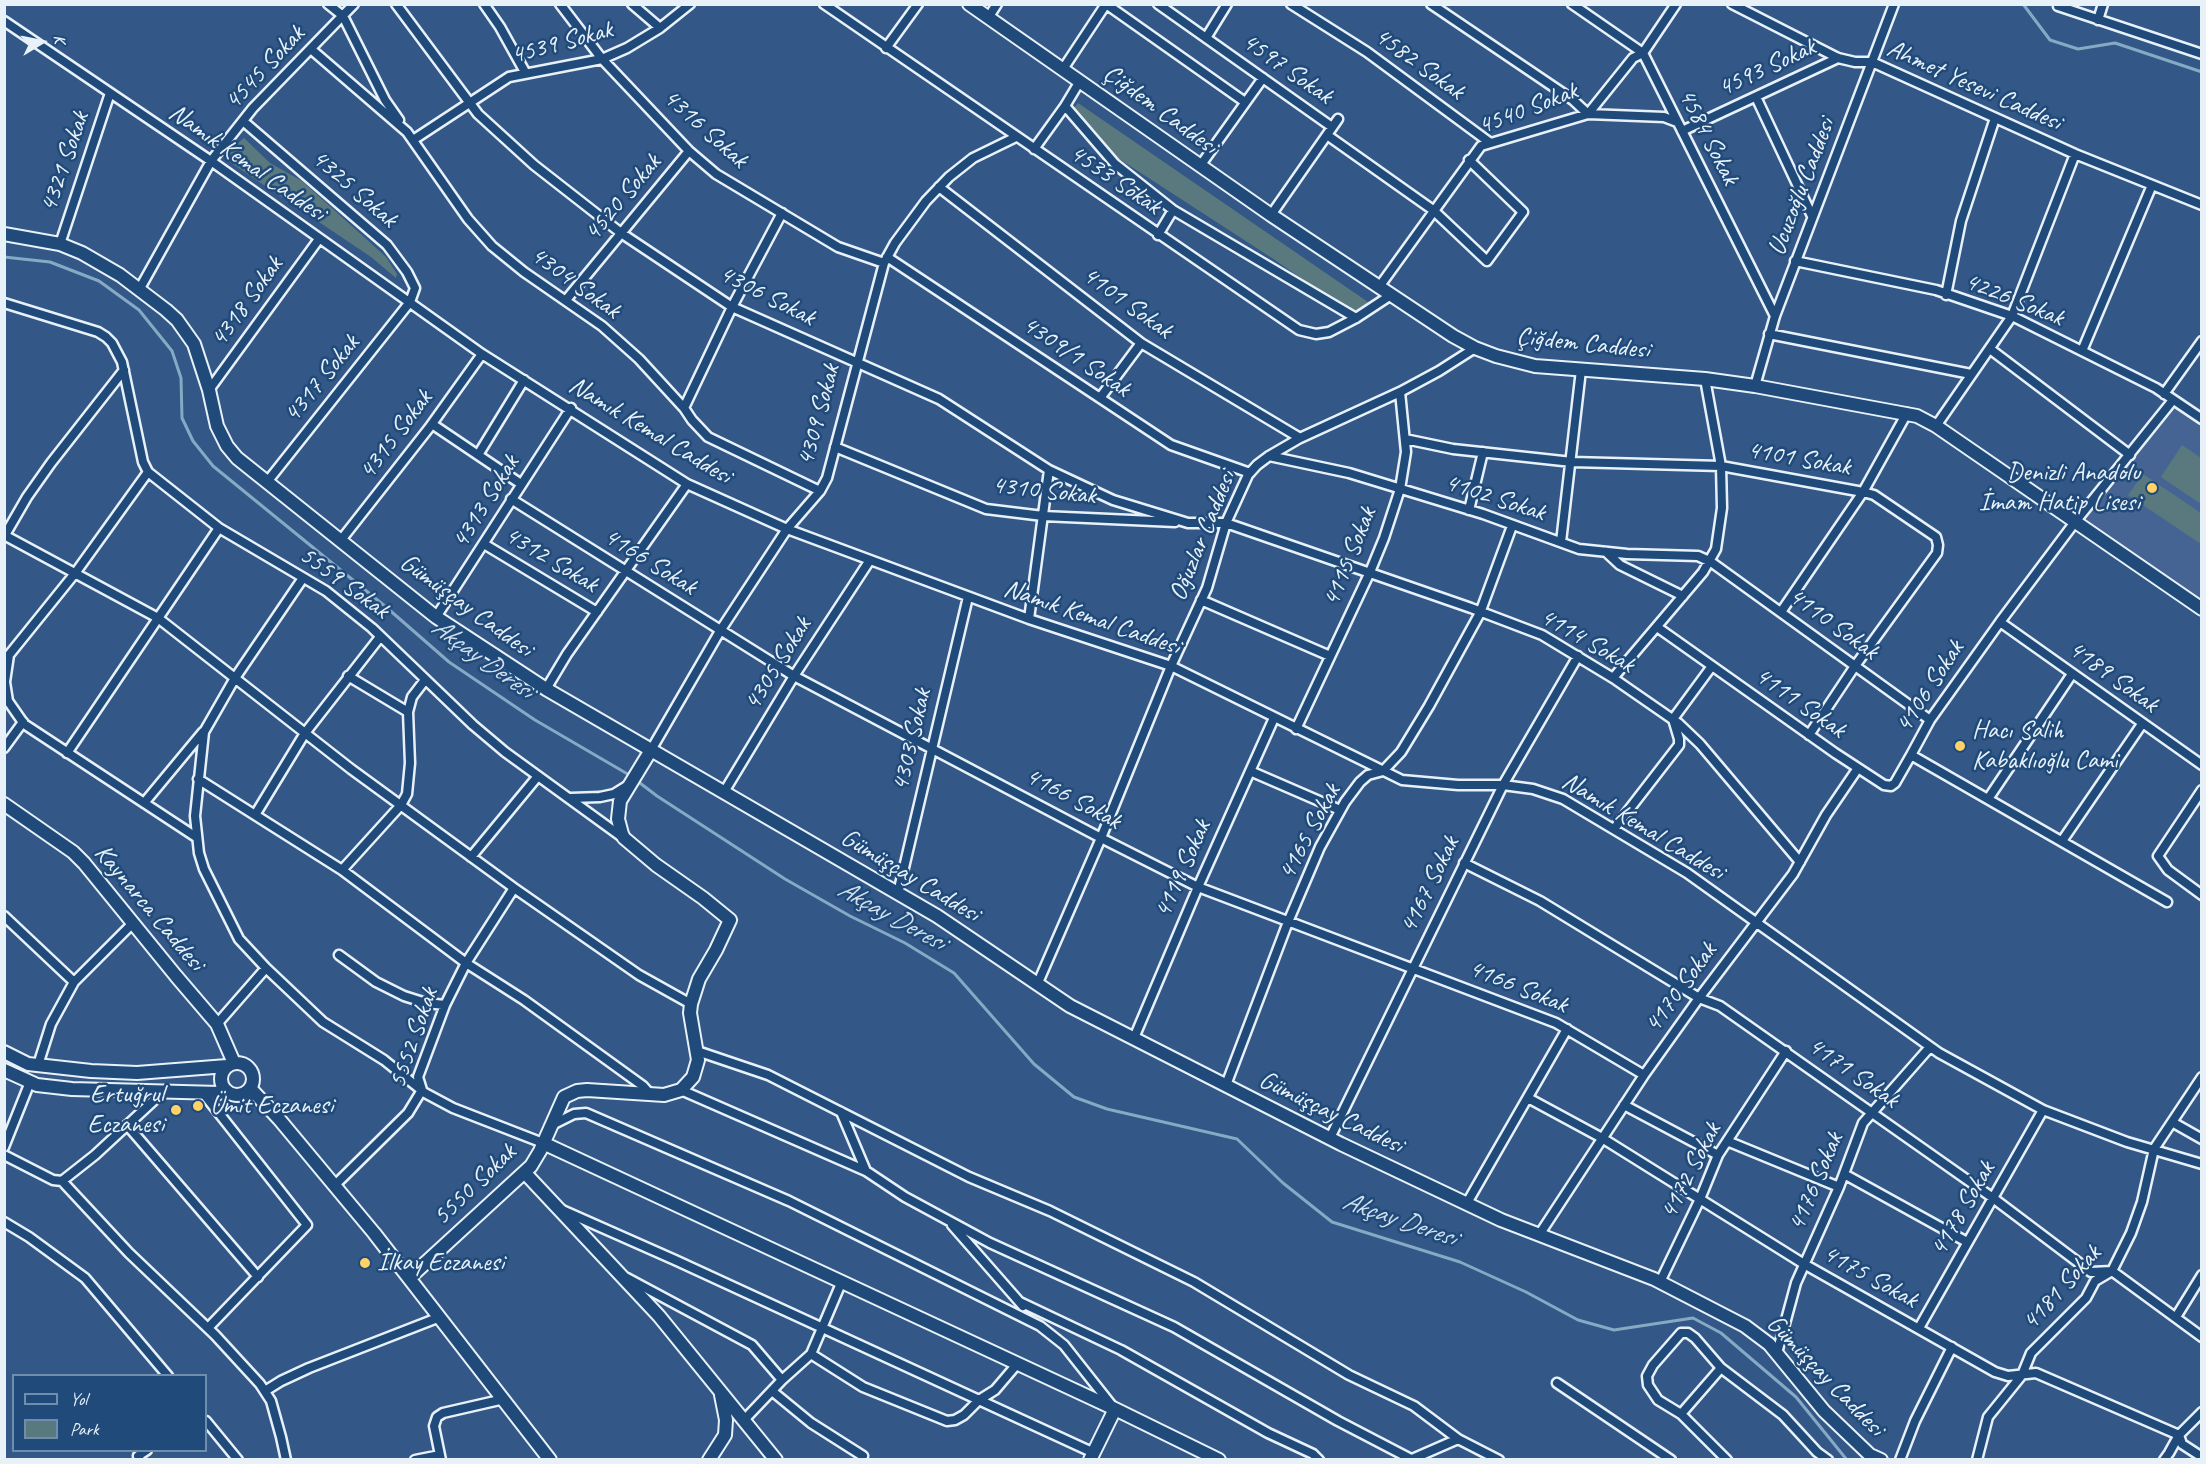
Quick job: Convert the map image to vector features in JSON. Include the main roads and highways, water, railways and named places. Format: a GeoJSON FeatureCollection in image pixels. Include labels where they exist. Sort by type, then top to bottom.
{"type":"FeatureCollection","features":[{"type":"Feature","properties":{"kind":"waterway"},"geometry":{"type":"LineString","coordinates":[[2023,4],[2050,40],[2078,49],[2115,43],[2202,72]]}},
{"type":"Feature","properties":{"kind":"waterway","name":"Akçay Deresi"},"geometry":{"type":"LineString","coordinates":[[4,257],[50,262],[99,281],[139,310],[172,351],[181,378],[182,418],[193,441],[213,466],[386,607],[449,662],[535,720],[631,776]]}},
{"type":"Feature","properties":{"kind":"waterway","name":"Akçay Deresi"},"geometry":{"type":"LineString","coordinates":[[636,780],[785,879],[850,916],[905,943],[954,973],[1034,1064],[1074,1097],[1107,1109],[1237,1139],[1283,1183],[1332,1222],[1460,1262],[1526,1292],[1578,1320],[1614,1330],[1693,1318],[1721,1333],[1796,1397],[1847,1460]]}},
{"type":"Feature","properties":{"kind":"place","name":"Denizli Anadolu İmam Hatip Lisesi"},"geometry":{"type":"Point","coordinates":[2152,488]}},
{"type":"Feature","properties":{"kind":"place","name":"Hacı Salih Kabaklıoğlu Cami"},"geometry":{"type":"Point","coordinates":[1960,746]}},
{"type":"Feature","properties":{"kind":"place","name":"Ümit Eczanesi"},"geometry":{"type":"Point","coordinates":[198,1106]}},
{"type":"Feature","properties":{"kind":"place","name":"Ertuğrul Eczanesi"},"geometry":{"type":"Point","coordinates":[176,1110]}},
{"type":"Feature","properties":{"kind":"place","name":"İlkay Eczanesi"},"geometry":{"type":"Point","coordinates":[365,1263]}}]}
